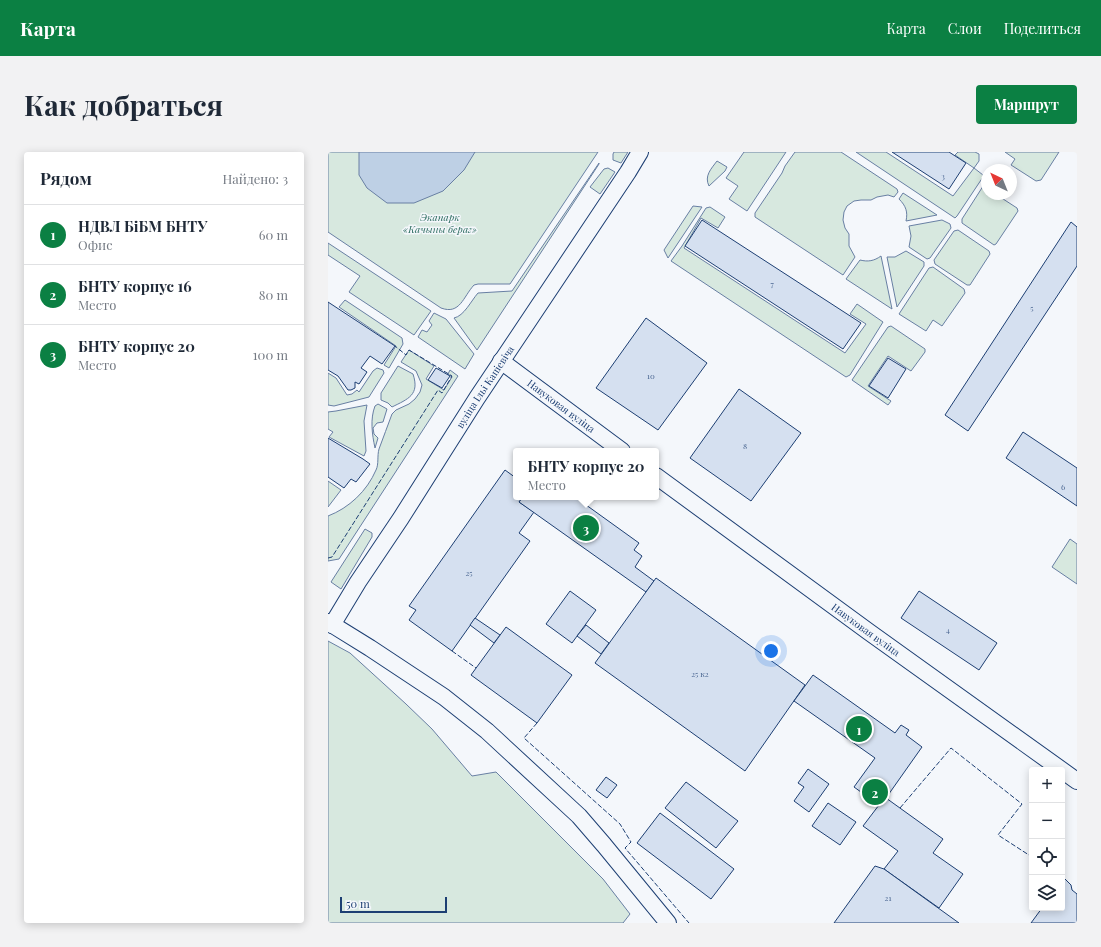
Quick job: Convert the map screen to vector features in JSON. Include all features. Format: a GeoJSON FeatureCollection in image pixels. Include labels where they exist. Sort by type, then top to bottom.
{"type":"FeatureCollection","features":[{"type":"Feature","properties":{"kind":"street","name":"вуліца Ільі Капіевіча"},"geometry":{"type":"LineString","coordinates":[[330,623],[401,518],[501,361],[640,152]]}},
{"type":"Feature","properties":{"kind":"street","name":"Навуковая вуліца"},"geometry":{"type":"LineString","coordinates":[[501,361],[618,448]]}},
{"type":"Feature","properties":{"kind":"street","name":"Навуковая вуліца"},"geometry":{"type":"LineString","coordinates":[[659,478],[1077,781]]}},
{"type":"Feature","properties":{"kind":"street"},"geometry":{"type":"LineString","coordinates":[[330,623],[444,697],[492,736],[579,816],[668,923]]}},
{"type":"Feature","properties":{"kind":"green space","name":"Экапарк «Качыны бераг»"},"geometry":{"type":"Polygon","coordinates":[[[328,152],[598,152],[510,284],[474,285],[457,307],[447,310],[441,308],[328,232],[328,152]]]}},
{"type":"Feature","properties":{"kind":"green space"},"geometry":{"type":"Polygon","coordinates":[[[614,152],[628,152],[621,163],[613,160],[614,152]]]}},
{"type":"Feature","properties":{"kind":"green space"},"geometry":{"type":"Polygon","coordinates":[[[744,152],[786,152],[747,211],[729,199],[738,186],[726,178],[744,152]]]}},
{"type":"Feature","properties":{"kind":"green space"},"geometry":{"type":"Polygon","coordinates":[[[795,152],[841,152],[897,189],[898,192],[894,197],[888,195],[871,200],[854,201],[847,206],[844,212],[843,220],[845,228],[849,234],[849,246],[855,257],[843,275],[755,217],[755,213],[795,152]]]}},
{"type":"Feature","properties":{"kind":"green space"},"geometry":{"type":"Polygon","coordinates":[[[856,152],[886,152],[953,196],[974,168],[981,173],[981,180],[955,218],[856,152]]]}},
{"type":"Feature","properties":{"kind":"green space"},"geometry":{"type":"Polygon","coordinates":[[[958,152],[975,152],[979,154],[979,161],[974,168],[955,155],[958,152]]]}},
{"type":"Feature","properties":{"kind":"green space"},"geometry":{"type":"Polygon","coordinates":[[[1005,152],[1059,152],[1041,180],[1036,181],[1017,169],[1017,164],[1012,164],[1015,159],[1005,152]]]}},
{"type":"Feature","properties":{"kind":"green space"},"geometry":{"type":"Polygon","coordinates":[[[717,161],[727,167],[725,171],[709,186],[707,179],[717,161]]]}},
{"type":"Feature","properties":{"kind":"green space"},"geometry":{"type":"Polygon","coordinates":[[[599,163],[477,350],[454,318],[458,317],[464,311],[478,293],[512,291],[599,163]]]}},
{"type":"Feature","properties":{"kind":"green space"},"geometry":{"type":"Polygon","coordinates":[[[608,168],[615,172],[600,194],[590,187],[604,169],[608,168]]]}},
{"type":"Feature","properties":{"kind":"green space"},"geometry":{"type":"Polygon","coordinates":[[[981,189],[981,200],[1005,200],[1017,208],[1018,211],[994,245],[962,223],[962,219],[981,189]]]}},
{"type":"Feature","properties":{"kind":"green space"},"geometry":{"type":"Polygon","coordinates":[[[903,193],[937,215],[906,221],[906,209],[899,199],[903,193]]]}},
{"type":"Feature","properties":{"kind":"green space"},"geometry":{"type":"Polygon","coordinates":[[[693,206],[702,207],[668,258],[664,250],[693,206]]]}},
{"type":"Feature","properties":{"kind":"green space"},"geometry":{"type":"Polygon","coordinates":[[[710,207],[725,217],[718,228],[701,218],[684,248],[845,353],[866,324],[850,314],[857,304],[883,322],[850,375],[846,377],[671,261],[706,208],[710,207]]]}},
{"type":"Feature","properties":{"kind":"green space"},"geometry":{"type":"Polygon","coordinates":[[[942,220],[950,224],[951,228],[930,258],[927,259],[909,247],[911,236],[909,226],[942,220]]]}},
{"type":"Feature","properties":{"kind":"green space"},"geometry":{"type":"Polygon","coordinates":[[[958,230],[989,251],[990,254],[970,285],[967,285],[935,264],[934,260],[954,231],[958,230]]]}},
{"type":"Feature","properties":{"kind":"green space"},"geometry":{"type":"Polygon","coordinates":[[[328,243],[431,311],[414,335],[349,292],[360,276],[328,255],[328,243]]]}},
{"type":"Feature","properties":{"kind":"green space"},"geometry":{"type":"Polygon","coordinates":[[[906,251],[924,262],[924,266],[897,307],[887,257],[895,257],[906,251]]]}},
{"type":"Feature","properties":{"kind":"green space"},"geometry":{"type":"Polygon","coordinates":[[[881,256],[892,309],[846,279],[860,260],[871,261],[881,256]]]}},
{"type":"Feature","properties":{"kind":"green space"},"geometry":{"type":"Polygon","coordinates":[[[933,267],[964,289],[965,293],[942,326],[933,320],[926,331],[899,314],[929,268],[933,267]]]}},
{"type":"Feature","properties":{"kind":"green space"},"geometry":{"type":"Polygon","coordinates":[[[345,300],[402,338],[403,344],[389,368],[384,365],[396,346],[339,307],[345,300]]]}},
{"type":"Feature","properties":{"kind":"green space"},"geometry":{"type":"Polygon","coordinates":[[[434,313],[446,319],[474,354],[465,369],[418,337],[422,330],[427,332],[432,325],[429,321],[434,313]]]}},
{"type":"Feature","properties":{"kind":"green space"},"geometry":{"type":"Polygon","coordinates":[[[891,326],[925,349],[925,352],[911,371],[888,356],[868,386],[891,401],[888,405],[852,380],[888,327],[891,326]]]}},
{"type":"Feature","properties":{"kind":"green space"},"geometry":{"type":"Polygon","coordinates":[[[409,350],[434,366],[426,379],[444,390],[452,377],[448,374],[450,370],[458,376],[339,559],[328,561],[328,516],[336,513],[350,503],[368,485],[377,468],[379,449],[392,414],[396,410],[409,404],[420,392],[422,385],[416,371],[401,362],[409,350]]]}},
{"type":"Feature","properties":{"kind":"green space"},"geometry":{"type":"Polygon","coordinates":[[[398,366],[413,374],[415,387],[414,392],[408,399],[392,407],[388,403],[381,400],[381,393],[398,366]]]}},
{"type":"Feature","properties":{"kind":"green space"},"geometry":{"type":"Polygon","coordinates":[[[377,368],[383,370],[384,373],[369,397],[334,406],[328,405],[328,373],[336,378],[347,395],[352,394],[357,390],[359,392],[373,371],[377,368]]]}},
{"type":"Feature","properties":{"kind":"green space"},"geometry":{"type":"Polygon","coordinates":[[[378,404],[387,409],[383,422],[377,423],[373,428],[374,434],[378,438],[375,448],[372,432],[372,421],[373,411],[375,406],[378,404]]]}},
{"type":"Feature","properties":{"kind":"green space"},"geometry":{"type":"Polygon","coordinates":[[[367,405],[364,421],[366,451],[364,456],[329,437],[333,432],[328,429],[328,412],[367,405]]]}},
{"type":"Feature","properties":{"kind":"green space"},"geometry":{"type":"Polygon","coordinates":[[[328,481],[341,490],[328,507],[328,481]]]}},
{"type":"Feature","properties":{"kind":"green space"},"geometry":{"type":"Polygon","coordinates":[[[365,529],[372,533],[372,537],[341,589],[331,582],[365,529]]]}},
{"type":"Feature","properties":{"kind":"green space"},"geometry":{"type":"Polygon","coordinates":[[[1070,539],[1077,544],[1077,584],[1052,567],[1070,539]]]}},
{"type":"Feature","properties":{"kind":"green space"},"geometry":{"type":"Polygon","coordinates":[[[328,641],[350,653],[406,704],[432,729],[472,776],[496,772],[603,879],[630,914],[623,923],[328,923],[328,641]]]}},
{"type":"Feature","properties":{"kind":"water"},"geometry":{"type":"Polygon","coordinates":[[[359,152],[475,152],[464,170],[443,191],[414,203],[387,203],[367,188],[359,175],[359,152]]]}},
{"type":"Feature","properties":{"kind":"building"},"geometry":{"type":"Polygon","coordinates":[[[892,152],[949,152],[966,163],[949,189],[892,152]]]}},
{"type":"Feature","properties":{"kind":"building"},"geometry":{"type":"Polygon","coordinates":[[[702,220],[861,323],[843,349],[685,246],[702,220]]]}},
{"type":"Feature","properties":{"kind":"building"},"geometry":{"type":"Polygon","coordinates":[[[1071,222],[1077,227],[1077,266],[968,431],[945,415],[1071,222]]]}},
{"type":"Feature","properties":{"kind":"building"},"geometry":{"type":"Polygon","coordinates":[[[328,302],[395,346],[382,364],[370,356],[361,368],[367,372],[359,384],[355,382],[355,388],[351,390],[348,390],[338,376],[328,370],[328,302]]]}},
{"type":"Feature","properties":{"kind":"building"},"geometry":{"type":"Polygon","coordinates":[[[646,318],[707,363],[658,430],[596,388],[646,318]]]}},
{"type":"Feature","properties":{"kind":"building"},"geometry":{"type":"Polygon","coordinates":[[[888,358],[906,369],[888,398],[869,386],[888,358]]]}},
{"type":"Feature","properties":{"kind":"building"},"geometry":{"type":"Polygon","coordinates":[[[436,368],[450,376],[442,388],[428,380],[436,368]]]}},
{"type":"Feature","properties":{"kind":"building"},"geometry":{"type":"Polygon","coordinates":[[[739,389],[801,433],[751,501],[690,458],[739,389]]]}},
{"type":"Feature","properties":{"kind":"building"},"geometry":{"type":"Polygon","coordinates":[[[1023,432],[1077,468],[1077,506],[1006,458],[1023,432]]]}},
{"type":"Feature","properties":{"kind":"building"},"geometry":{"type":"Polygon","coordinates":[[[328,438],[370,464],[356,482],[351,479],[344,488],[328,477],[328,438]]]}},
{"type":"Feature","properties":{"kind":"building"},"geometry":{"type":"Polygon","coordinates":[[[505,470],[513,476],[513,500],[521,500],[519,502],[534,512],[519,533],[530,541],[452,651],[409,620],[416,610],[409,606],[505,470]]]}},
{"type":"Feature","properties":{"kind":"building"},"geometry":{"type":"Polygon","coordinates":[[[521,500],[579,500],[639,543],[634,550],[642,556],[635,567],[654,581],[646,592],[519,502],[521,500]]]}},
{"type":"Feature","properties":{"kind":"building"},"geometry":{"type":"Polygon","coordinates":[[[656,578],[805,685],[745,771],[595,663],[656,578]]]}},
{"type":"Feature","properties":{"kind":"building"},"geometry":{"type":"Polygon","coordinates":[[[570,591],[596,610],[572,643],[546,624],[570,591]]]}},
{"type":"Feature","properties":{"kind":"building"},"geometry":{"type":"Polygon","coordinates":[[[919,591],[997,643],[979,670],[901,618],[919,591]]]}},
{"type":"Feature","properties":{"kind":"building"},"geometry":{"type":"Polygon","coordinates":[[[475,618],[500,635],[494,643],[470,625],[475,618]]]}},
{"type":"Feature","properties":{"kind":"building"},"geometry":{"type":"Polygon","coordinates":[[[586,625],[609,643],[601,654],[577,636],[586,625]]]}},
{"type":"Feature","properties":{"kind":"building"},"geometry":{"type":"Polygon","coordinates":[[[506,627],[572,675],[537,723],[471,675],[506,627]]]}},
{"type":"Feature","properties":{"kind":"building"},"geometry":{"type":"Polygon","coordinates":[[[813,675],[895,733],[901,725],[909,730],[906,735],[922,747],[886,798],[943,839],[933,853],[963,874],[939,908],[884,869],[898,851],[863,826],[879,805],[854,787],[875,758],[794,701],[813,675]]]}},
{"type":"Feature","properties":{"kind":"building"},"geometry":{"type":"Polygon","coordinates":[[[808,769],[829,784],[809,812],[794,801],[804,787],[798,783],[808,769]]]}},
{"type":"Feature","properties":{"kind":"building"},"geometry":{"type":"Polygon","coordinates":[[[606,777],[617,785],[607,798],[596,790],[606,777]]]}},
{"type":"Feature","properties":{"kind":"building"},"geometry":{"type":"Polygon","coordinates":[[[686,782],[738,821],[716,848],[665,808],[686,782]]]}},
{"type":"Feature","properties":{"kind":"building"},"geometry":{"type":"Polygon","coordinates":[[[828,803],[856,822],[840,845],[812,826],[828,803]]]}},
{"type":"Feature","properties":{"kind":"building"},"geometry":{"type":"Polygon","coordinates":[[[660,813],[734,869],[711,899],[637,843],[660,813]]]}},
{"type":"Feature","properties":{"kind":"building"},"geometry":{"type":"Polygon","coordinates":[[[875,866],[884,869],[959,923],[834,923],[875,866]]]}},
{"type":"Feature","properties":{"kind":"building"},"geometry":{"type":"Polygon","coordinates":[[[1065,879],[1071,885],[1072,890],[1077,894],[1077,923],[1031,923],[1040,911],[1065,911],[1065,879]]]}},
{"type":"Feature","properties":{"kind":"fence"},"geometry":{"type":"LineString","coordinates":[[328,558],[332,557],[438,390],[442,393],[452,376],[409,350],[406,355],[395,346]]}},
{"type":"Feature","properties":{"kind":"fence"},"geometry":{"type":"LineString","coordinates":[[452,651],[476,668]]}},
{"type":"Feature","properties":{"kind":"fence"},"geometry":{"type":"LineString","coordinates":[[537,723],[524,738],[620,824],[631,842],[625,848],[689,923]]}},
{"type":"Feature","properties":{"kind":"fence"},"geometry":{"type":"LineString","coordinates":[[900,808],[951,748],[1022,804],[998,835],[1029,855]]}},
{"type":"Feature","properties":{"kind":"place","name":"БНТУ корпус 20"},"geometry":{"type":"Point","coordinates":[586,528]}},
{"type":"Feature","properties":{"kind":"place","name":"НДВЛ БіБМ БНТУ"},"geometry":{"type":"Point","coordinates":[859,729]}},
{"type":"Feature","properties":{"kind":"place","name":"БНТУ корпус 16"},"geometry":{"type":"Point","coordinates":[875,792]}}]}
